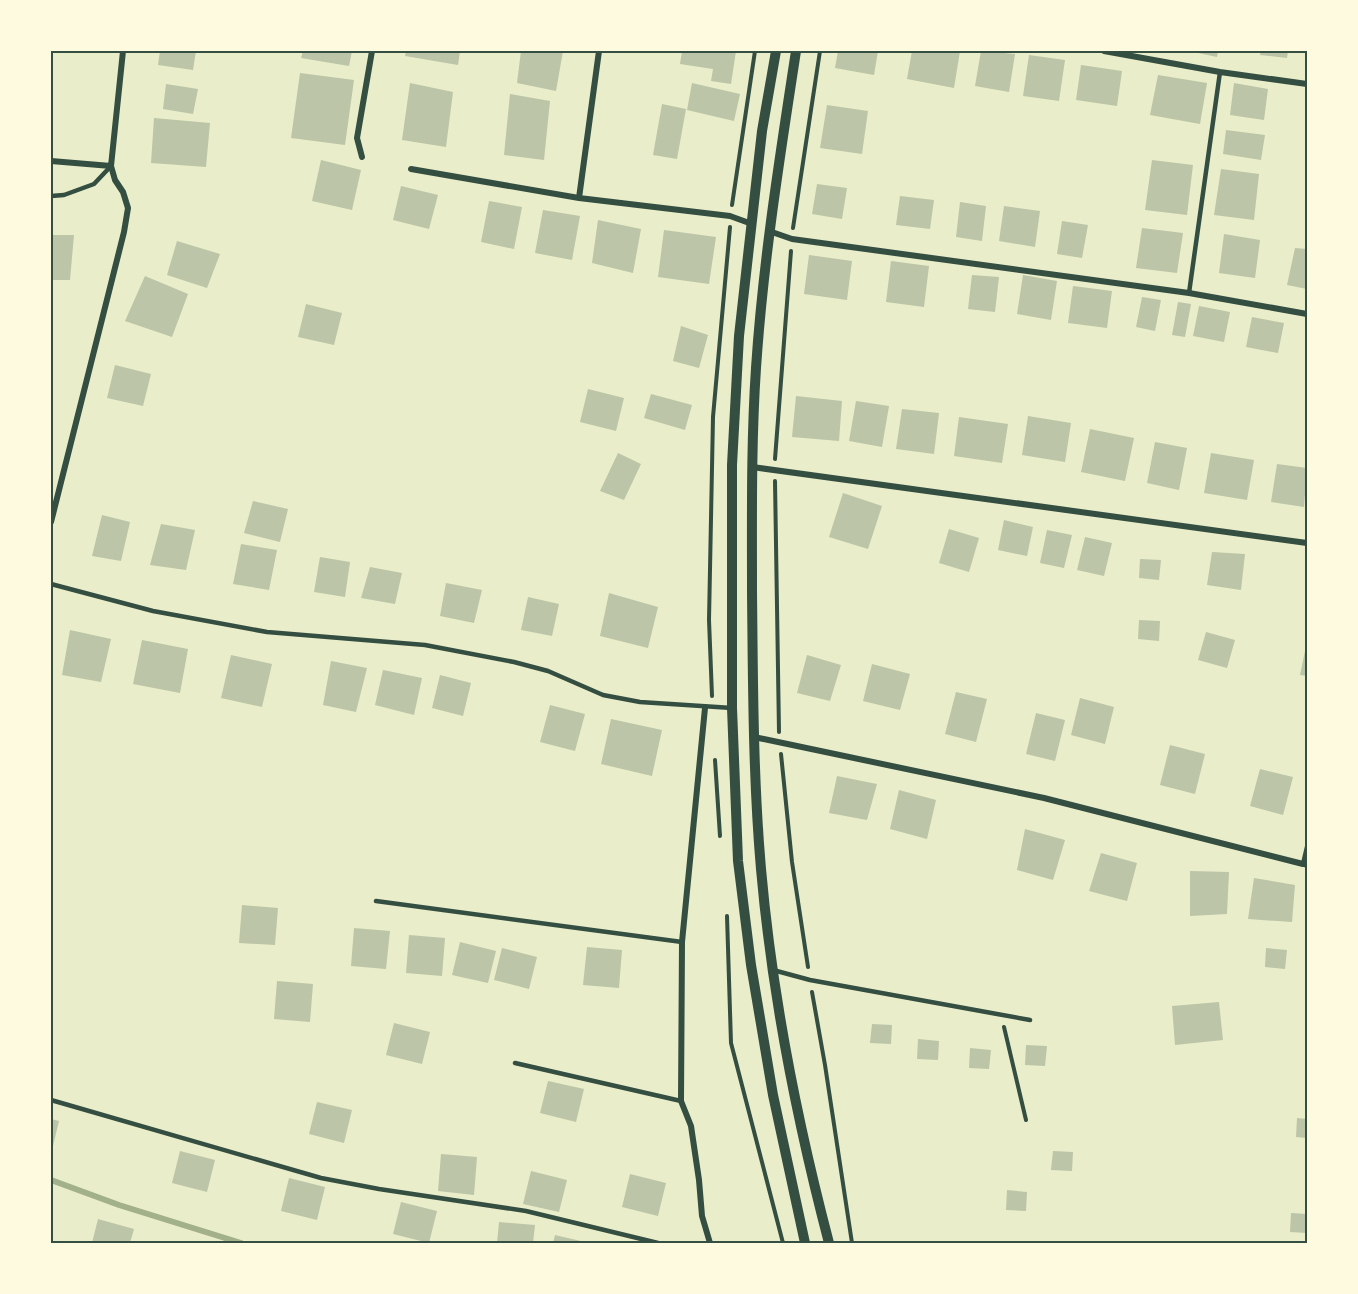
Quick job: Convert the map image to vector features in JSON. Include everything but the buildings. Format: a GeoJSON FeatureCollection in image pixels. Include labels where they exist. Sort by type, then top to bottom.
{"type":"FeatureCollection","features":[{"type":"Feature","properties":{"kind":"street"},"geometry":{"type":"LineString","coordinates":[[51,522],[124,232],[128,208],[111,166],[123,51]]}},
{"type":"Feature","properties":{"kind":"street"},"geometry":{"type":"LineString","coordinates":[[362,157],[357,138],[372,51]]}},
{"type":"Feature","properties":{"kind":"street"},"geometry":{"type":"LineString","coordinates":[[579,198],[599,51]]}},
{"type":"Feature","properties":{"kind":"street"},"geometry":{"type":"LineString","coordinates":[[776,51],[762,131],[739,336],[732,465],[732,708],[738,861],[751,965],[773,1095],[805,1243]]}},
{"type":"Feature","properties":{"kind":"street"},"geometry":{"type":"LineString","coordinates":[[796,51],[769,231],[756,368],[752,467],[753,708],[761,868],[772,970],[793,1087],[829,1243]]}},
{"type":"Feature","properties":{"kind":"street"},"geometry":{"type":"LineString","coordinates":[[1104,51],[1220,72],[1307,84]]}},
{"type":"Feature","properties":{"kind":"street"},"geometry":{"type":"LineString","coordinates":[[51,161],[111,166]]}},
{"type":"Feature","properties":{"kind":"street"},"geometry":{"type":"LineString","coordinates":[[411,169],[579,198],[730,216],[792,239],[1189,293],[1307,314]]}},
{"type":"Feature","properties":{"kind":"street"},"geometry":{"type":"LineString","coordinates":[[752,467],[1307,543]]}},
{"type":"Feature","properties":{"kind":"street"},"geometry":{"type":"LineString","coordinates":[[705,708],[682,942],[681,1101],[691,1126],[702,1216],[710,1243]]}},
{"type":"Feature","properties":{"kind":"street"},"geometry":{"type":"LineString","coordinates":[[732,708],[753,708]]}},
{"type":"Feature","properties":{"kind":"street"},"geometry":{"type":"LineString","coordinates":[[733,738],[754,737],[780,742],[1044,798],[1305,865]]}},
{"type":"Feature","properties":{"kind":"lane"},"geometry":{"type":"LineString","coordinates":[[1189,293],[1220,72]]}},
{"type":"Feature","properties":{"kind":"lane"},"geometry":{"type":"LineString","coordinates":[[51,196],[64,195],[94,184],[111,166]]}},
{"type":"Feature","properties":{"kind":"lane"},"geometry":{"type":"LineString","coordinates":[[51,584],[153,611],[267,632],[425,645],[514,662],[548,671],[603,694],[640,702],[732,708]]}},
{"type":"Feature","properties":{"kind":"lane"},"geometry":{"type":"LineString","coordinates":[[1305,865],[1307,847]]}},
{"type":"Feature","properties":{"kind":"lane"},"geometry":{"type":"LineString","coordinates":[[376,901],[682,942]]}},
{"type":"Feature","properties":{"kind":"lane"},"geometry":{"type":"LineString","coordinates":[[772,970],[810,980],[1030,1020]]}},
{"type":"Feature","properties":{"kind":"lane"},"geometry":{"type":"LineString","coordinates":[[515,1063],[681,1101]]}},
{"type":"Feature","properties":{"kind":"lane"},"geometry":{"type":"LineString","coordinates":[[51,1100],[321,1178],[526,1211],[658,1243]]}},
{"type":"Feature","properties":{"kind":"path"},"geometry":{"type":"LineString","coordinates":[[820,51],[792,239],[775,470],[780,742],[792,862],[852,1243]]}},
{"type":"Feature","properties":{"kind":"path"},"geometry":{"type":"LineString","coordinates":[[1002,1014],[1026,1120]]}},
{"type":"Feature","properties":{"kind":"waterway"},"geometry":{"type":"LineString","coordinates":[[51,1180],[119,1205],[241,1243]]}}]}
